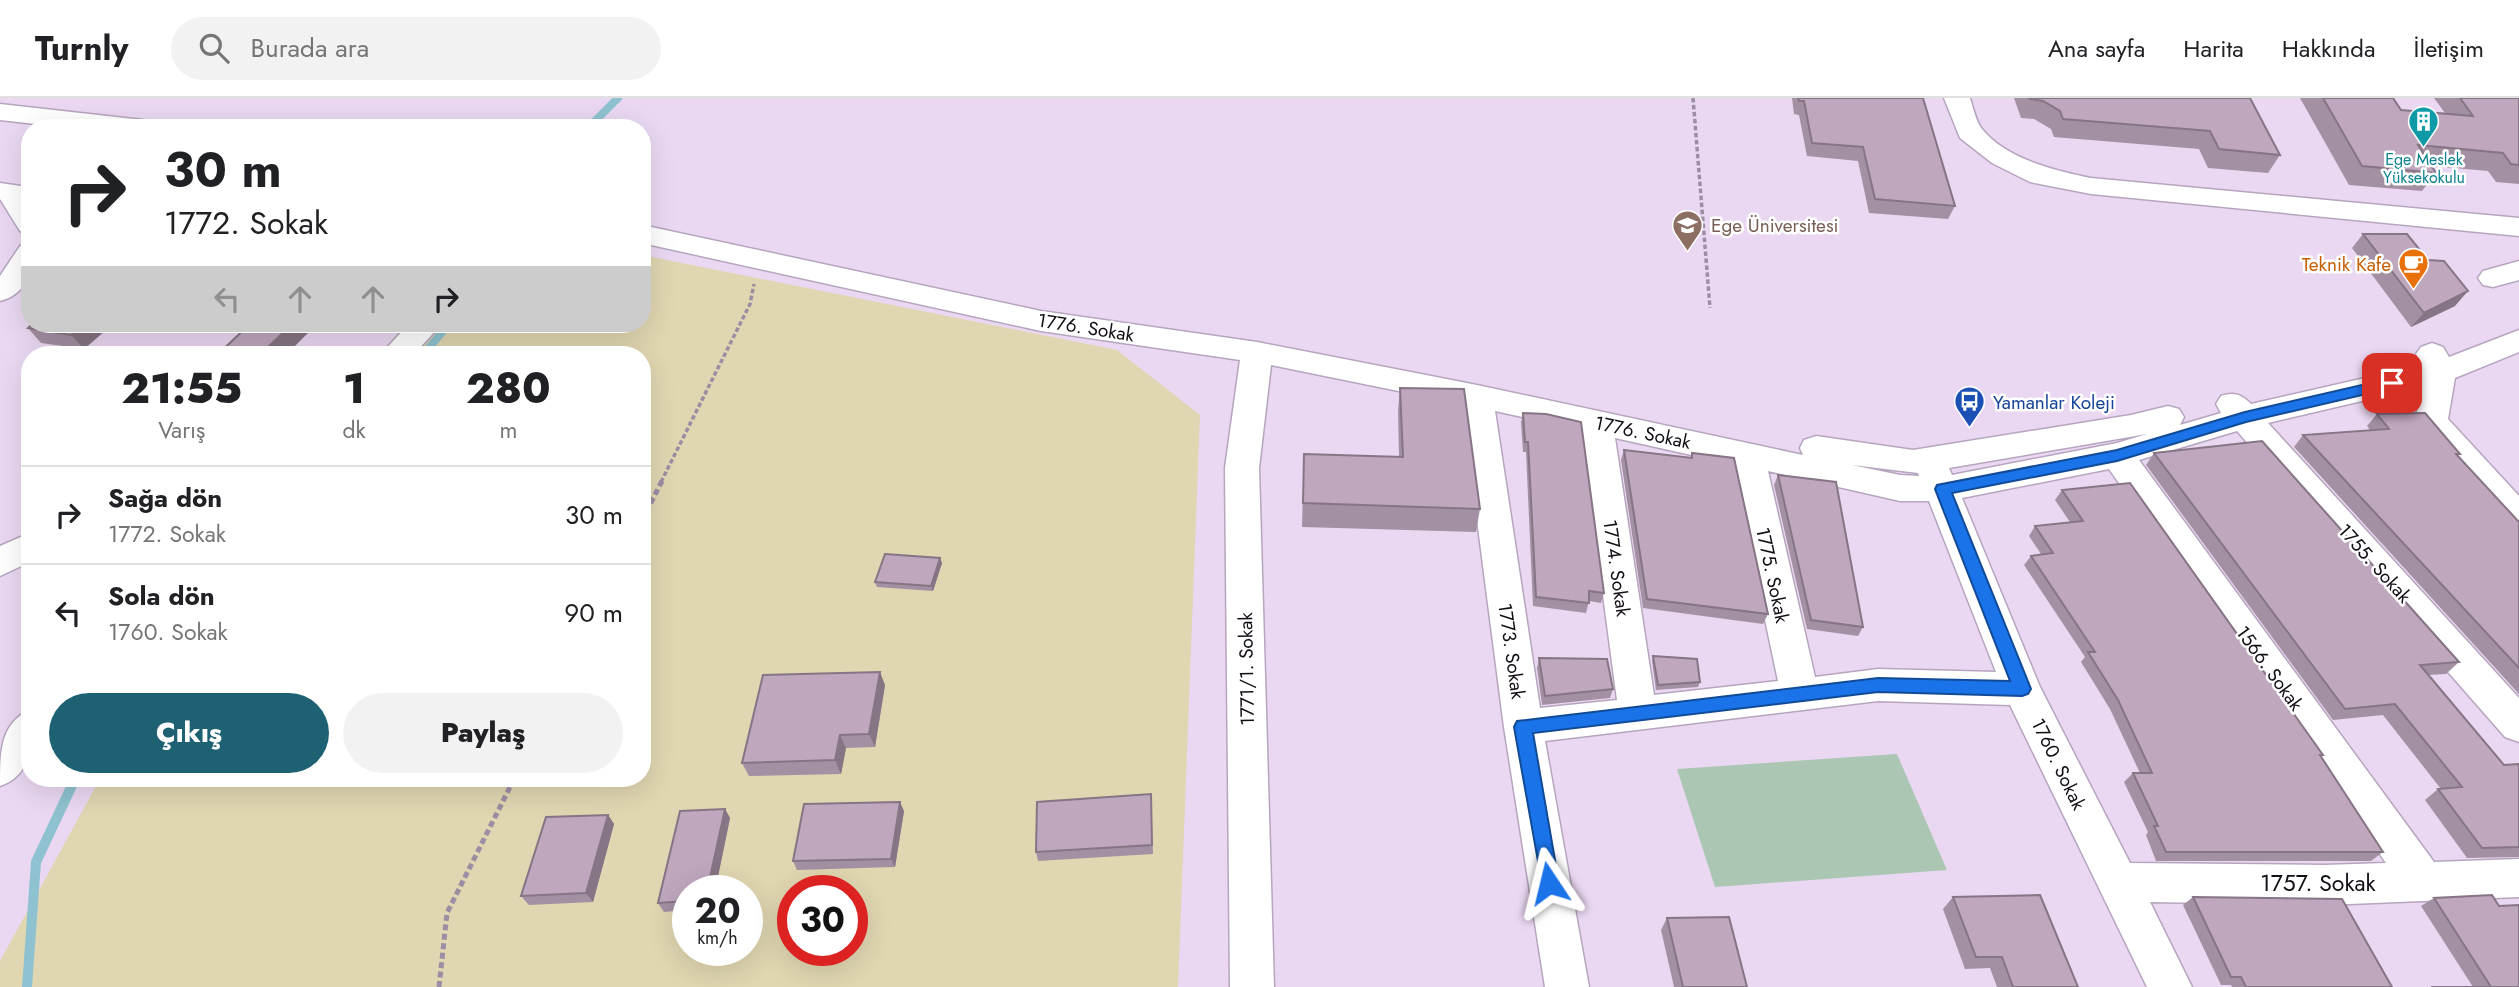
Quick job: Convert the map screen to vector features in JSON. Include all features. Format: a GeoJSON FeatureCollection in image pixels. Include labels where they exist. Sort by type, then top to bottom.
{"type":"FeatureCollection","features":[{"type":"Feature","properties":{"kind":"street"},"geometry":{"type":"LineString","coordinates":[[1957,98],[1969,132],[2001,157],[2040,176],[2091,186],[2519,227]]}},
{"type":"Feature","properties":{"kind":"street"},"geometry":{"type":"LineString","coordinates":[[0,111],[85,119]]}},
{"type":"Feature","properties":{"kind":"street"},"geometry":{"type":"LineString","coordinates":[[0,122],[21,122]]}},
{"type":"Feature","properties":{"kind":"street"},"geometry":{"type":"LineString","coordinates":[[0,191],[11,192],[21,209]]}},
{"type":"Feature","properties":{"kind":"street","name":"1776. Sokak"},"geometry":{"type":"LineString","coordinates":[[651,228],[1041,321],[1257,352],[1477,396],[1900,488],[1935,474],[2131,427],[2237,409],[2519,341]]}},
{"type":"Feature","properties":{"kind":"street","name":"1776. Sokak"},"geometry":{"type":"LineString","coordinates":[[651,236],[1014,296],[1336,344],[1753,439],[1913,462],[1935,474],[2117,455],[2237,409]]}},
{"type":"Feature","properties":{"kind":"street"},"geometry":{"type":"LineString","coordinates":[[0,291],[8,286],[21,266]]}},
{"type":"Feature","properties":{"kind":"street","name":"1776. Sokak"},"geometry":{"type":"LineString","coordinates":[[2436,361],[2519,321]]}},
{"type":"Feature","properties":{"kind":"street"},"geometry":{"type":"LineString","coordinates":[[404,346],[418,333]]}},
{"type":"Feature","properties":{"kind":"street","name":"1771/1. Sokak"},"geometry":{"type":"LineString","coordinates":[[1252,987],[1242,468],[1257,352]]}},
{"type":"Feature","properties":{"kind":"street"},"geometry":{"type":"LineString","coordinates":[[2436,361],[2431,421],[2518,517]]}},
{"type":"Feature","properties":{"kind":"street","name":"1773. Sokak"},"geometry":{"type":"LineString","coordinates":[[1477,396],[1523,727],[1567,987]]}},
{"type":"Feature","properties":{"kind":"street","name":"1755. Sokak"},"geometry":{"type":"LineString","coordinates":[[2237,409],[2519,725]]}},
{"type":"Feature","properties":{"kind":"street","name":"1774. Sokak"},"geometry":{"type":"LineString","coordinates":[[1597,422],[1638,714]]}},
{"type":"Feature","properties":{"kind":"street","name":"1775. Sokak"},"geometry":{"type":"LineString","coordinates":[[1747,454],[1800,696]]}},
{"type":"Feature","properties":{"kind":"street","name":"1566. Sokak"},"geometry":{"type":"LineString","coordinates":[[2117,455],[2423,881]]}},
{"type":"Feature","properties":{"kind":"street","name":"1760. Sokak"},"geometry":{"type":"LineString","coordinates":[[1935,474],[2022,689],[2170,987]]}},
{"type":"Feature","properties":{"kind":"street"},"geometry":{"type":"LineString","coordinates":[[0,562],[21,551]]}},
{"type":"Feature","properties":{"kind":"street"},"geometry":{"type":"LineString","coordinates":[[1523,727],[1878,685],[2022,689]]}},
{"type":"Feature","properties":{"kind":"street"},"geometry":{"type":"LineString","coordinates":[[0,769],[21,736]]}},
{"type":"Feature","properties":{"kind":"street","name":"1757. Sokak"},"geometry":{"type":"LineString","coordinates":[[2117,882],[2325,885],[2519,878]]}},
{"type":"Feature","properties":{"kind":"path"},"geometry":{"type":"LineString","coordinates":[[1693,98],[1710,308]]}},
{"type":"Feature","properties":{"kind":"path"},"geometry":{"type":"LineString","coordinates":[[651,502],[750,304],[761,254]]}},
{"type":"Feature","properties":{"kind":"path"},"geometry":{"type":"LineString","coordinates":[[439,987],[447,913],[510,787]]}},
{"type":"Feature","properties":{"kind":"green space"},"geometry":{"type":"Polygon","coordinates":[[[1897,754],[1947,870],[1715,887],[1677,769],[1897,754]]]}},
{"type":"Feature","properties":{"kind":"sand"},"geometry":{"type":"Polygon","coordinates":[[[651,257],[1117,350],[1200,415],[1178,987],[0,987],[0,961],[96,787],[651,787],[651,346],[387,346],[398,333],[651,333],[651,257]]]}},
{"type":"Feature","properties":{"kind":"building"},"geometry":{"type":"Polygon","coordinates":[[[1798,98],[1923,98],[1955,206],[1875,199],[1863,147],[1812,143],[1804,101],[1799,101],[1798,98]]]}},
{"type":"Feature","properties":{"kind":"building"},"geometry":{"type":"Polygon","coordinates":[[[2029,98],[2250,98],[2280,155],[2219,149],[2210,131],[2063,119],[2060,111],[2043,101],[2029,98]]]}},
{"type":"Feature","properties":{"kind":"building"},"geometry":{"type":"Polygon","coordinates":[[[2323,98],[2393,98],[2401,110],[2473,116],[2460,98],[2519,98],[2519,165],[2511,164],[2503,153],[2418,145],[2436,173],[2362,166],[2323,98]]]}},
{"type":"Feature","properties":{"kind":"building"},"geometry":{"type":"Polygon","coordinates":[[[2363,234],[2407,234],[2428,260],[2444,261],[2468,291],[2424,313],[2363,234]]]}},
{"type":"Feature","properties":{"kind":"building"},"geometry":{"type":"Polygon","coordinates":[[[240,333],[283,333],[269,346],[227,346],[240,333]]]}},
{"type":"Feature","properties":{"kind":"building"},"geometry":{"type":"Polygon","coordinates":[[[1400,388],[1464,389],[1480,509],[1303,503],[1304,454],[1403,457],[1400,388]]]}},
{"type":"Feature","properties":{"kind":"building"},"geometry":{"type":"Polygon","coordinates":[[[1523,413],[1546,414],[1581,422],[1604,593],[1589,591],[1589,603],[1536,597],[1528,442],[1525,442],[1523,413]]]}},
{"type":"Feature","properties":{"kind":"building"},"geometry":{"type":"Polygon","coordinates":[[[2425,413],[2460,454],[2456,454],[2519,522],[2519,668],[2303,435],[2389,429],[2377,414],[2425,413]]]}},
{"type":"Feature","properties":{"kind":"building"},"geometry":{"type":"Polygon","coordinates":[[[2262,441],[2459,662],[2420,665],[2504,765],[2519,764],[2519,847],[2482,848],[2438,789],[2462,787],[2395,704],[2345,709],[2154,453],[2262,441]]]}},
{"type":"Feature","properties":{"kind":"building"},"geometry":{"type":"Polygon","coordinates":[[[1624,450],[1692,458],[1692,453],[1734,458],[1768,614],[1647,599],[1624,450]]]}},
{"type":"Feature","properties":{"kind":"building"},"geometry":{"type":"Polygon","coordinates":[[[1778,475],[1836,482],[1863,627],[1811,620],[1778,475]]]}},
{"type":"Feature","properties":{"kind":"building"},"geometry":{"type":"Polygon","coordinates":[[[2130,483],[2323,755],[2320,755],[2383,852],[2166,852],[2154,826],[2158,826],[2133,773],[2152,773],[2118,700],[2088,652],[2095,652],[2031,556],[2053,553],[2035,526],[2083,521],[2062,490],[2130,483]]]}},
{"type":"Feature","properties":{"kind":"building"},"geometry":{"type":"Polygon","coordinates":[[[885,554],[940,558],[931,586],[875,582],[885,554]]]}},
{"type":"Feature","properties":{"kind":"building"},"geometry":{"type":"Polygon","coordinates":[[[1653,656],[1697,659],[1700,682],[1658,685],[1653,656]]]}},
{"type":"Feature","properties":{"kind":"building"},"geometry":{"type":"Polygon","coordinates":[[[1539,658],[1607,659],[1613,689],[1545,696],[1539,658]]]}},
{"type":"Feature","properties":{"kind":"building"},"geometry":{"type":"Polygon","coordinates":[[[880,672],[869,734],[840,735],[835,760],[742,763],[763,675],[880,672]]]}},
{"type":"Feature","properties":{"kind":"building"},"geometry":{"type":"Polygon","coordinates":[[[1151,794],[1152,845],[1036,852],[1037,802],[1151,794]]]}},
{"type":"Feature","properties":{"kind":"building"},"geometry":{"type":"Polygon","coordinates":[[[900,802],[891,859],[793,861],[804,804],[900,802]]]}},
{"type":"Feature","properties":{"kind":"building"},"geometry":{"type":"Polygon","coordinates":[[[725,809],[711,875],[672,875],[672,902],[658,903],[680,811],[725,809]]]}},
{"type":"Feature","properties":{"kind":"building"},"geometry":{"type":"Polygon","coordinates":[[[608,815],[586,893],[521,896],[546,817],[608,815]]]}},
{"type":"Feature","properties":{"kind":"building"},"geometry":{"type":"Polygon","coordinates":[[[2040,895],[2078,987],[2013,987],[2002,957],[1976,957],[1953,897],[2040,895]]]}},
{"type":"Feature","properties":{"kind":"building"},"geometry":{"type":"Polygon","coordinates":[[[2492,895],[2499,906],[2519,905],[2519,987],[2491,987],[2434,898],[2492,895]]]}},
{"type":"Feature","properties":{"kind":"building"},"geometry":{"type":"Polygon","coordinates":[[[2193,897],[2342,899],[2392,987],[2246,987],[2241,977],[2231,977],[2193,897]]]}},
{"type":"Feature","properties":{"kind":"building"},"geometry":{"type":"Polygon","coordinates":[[[1729,917],[1747,987],[1683,987],[1667,918],[1729,917]]]}},
{"type":"Feature","properties":{"kind":"waterway"},"geometry":{"type":"LineString","coordinates":[[597,119],[618,98]]}},
{"type":"Feature","properties":{"kind":"waterway"},"geometry":{"type":"LineString","coordinates":[[431,346],[441,333]]}},
{"type":"Feature","properties":{"kind":"waterway"},"geometry":{"type":"LineString","coordinates":[[27,987],[36,862],[71,787]]}},
{"type":"Feature","properties":{"kind":"place","name":"Ege Meslek Yüksekokulu"},"geometry":{"type":"Point","coordinates":[2424,149]}},
{"type":"Feature","properties":{"kind":"place","name":"Ege Üniversitesi"},"geometry":{"type":"Point","coordinates":[1688,252]}},
{"type":"Feature","properties":{"kind":"place","name":"Teknik Kafe"},"geometry":{"type":"Point","coordinates":[2414,291]}},
{"type":"Feature","properties":{"kind":"place","name":"Yamanlar Koleji"},"geometry":{"type":"Point","coordinates":[1970,429]}},
{"type":"Feature","properties":{"kind":"route"},"geometry":{"type":"LineString","coordinates":[[1549,883],[1523,727],[1878,685],[2022,689],[1943,489],[2117,455],[2245,417],[2392,383]]}}]}
